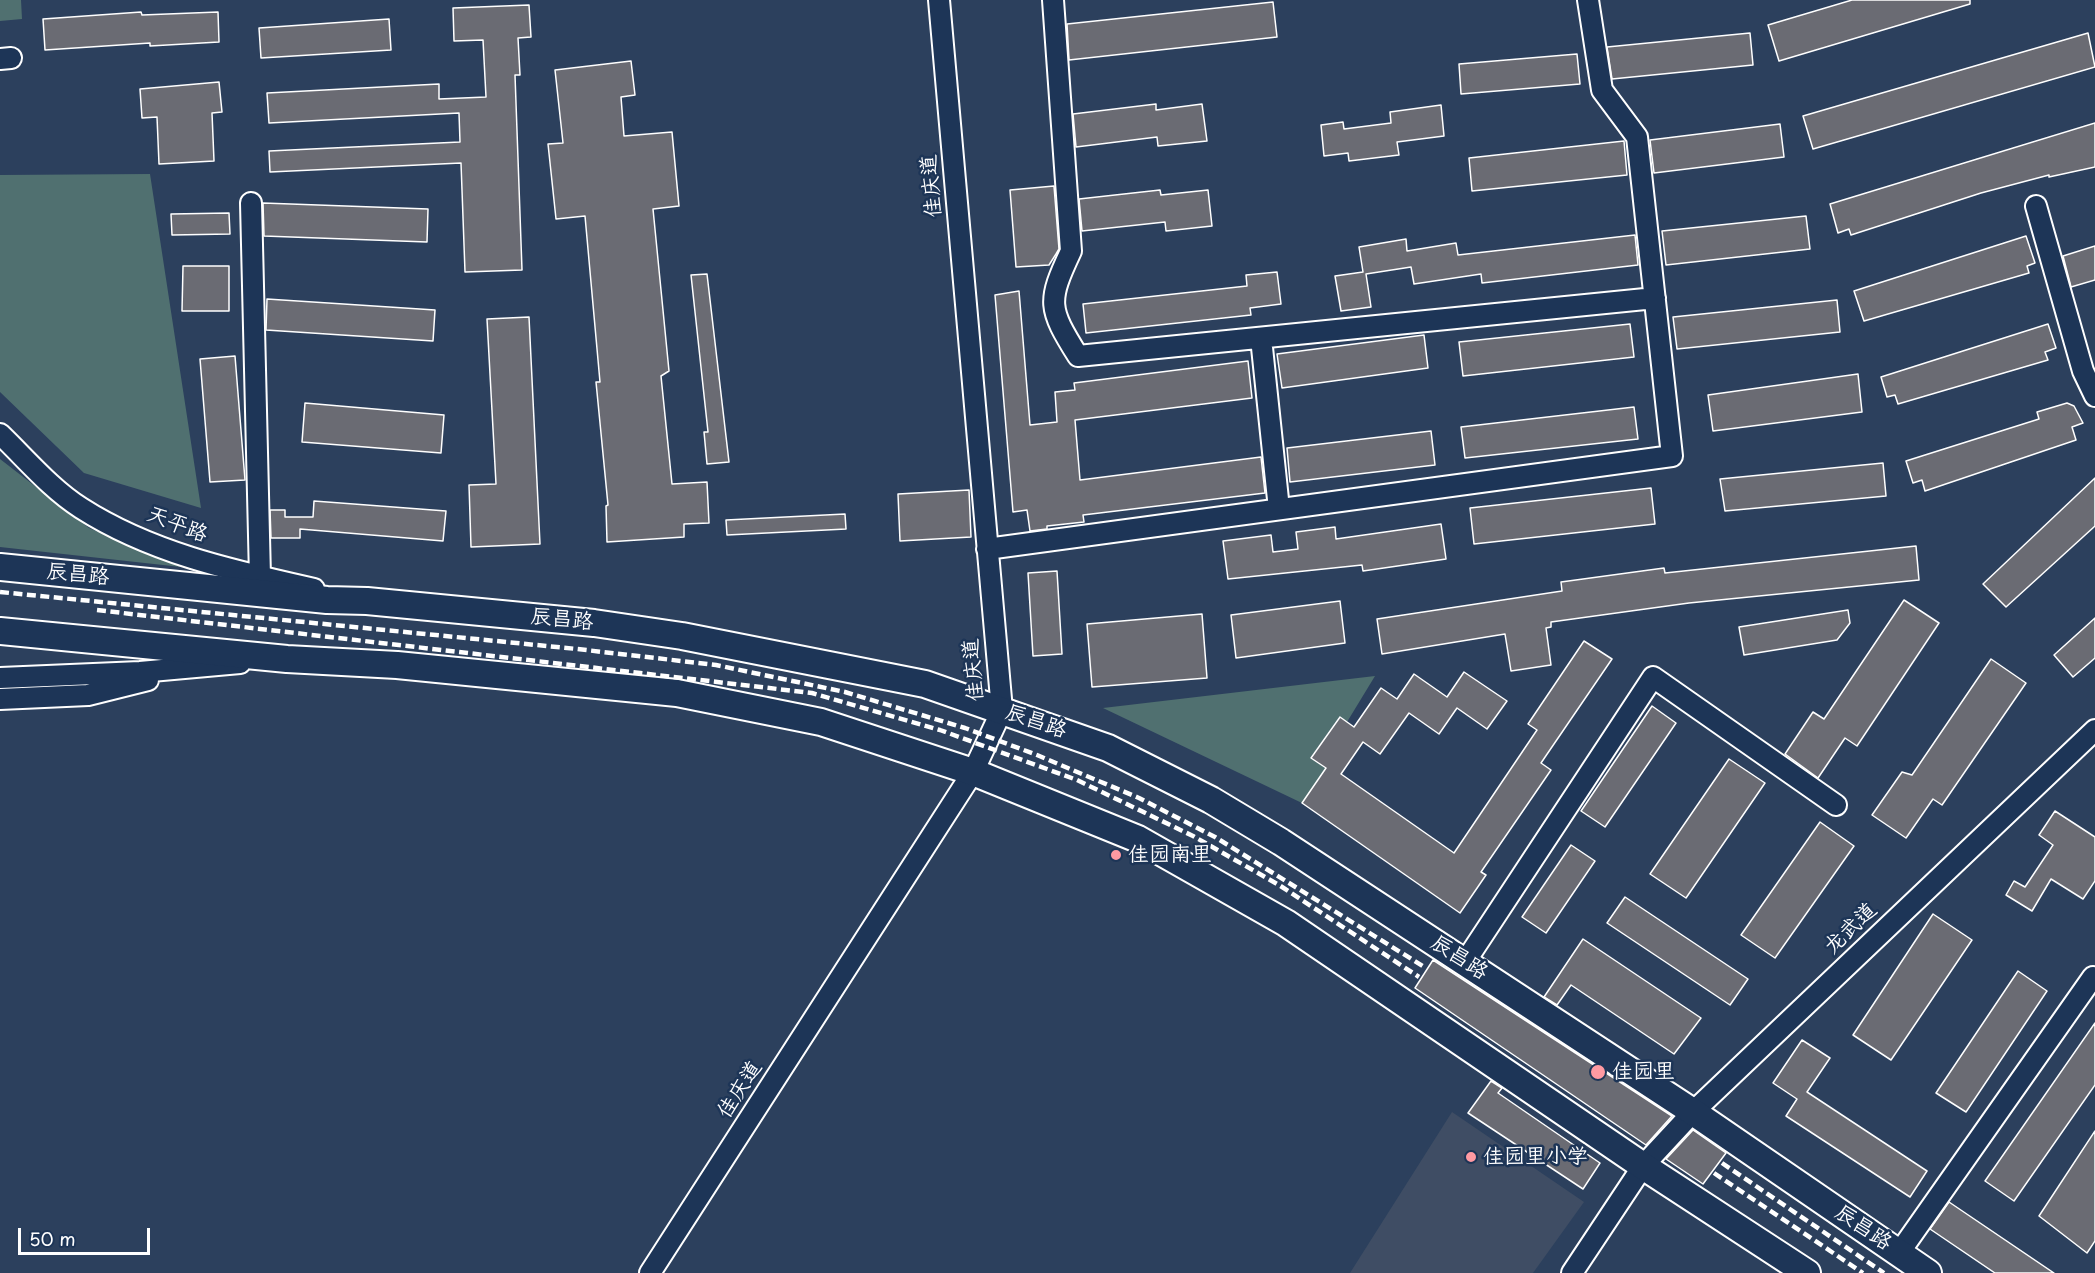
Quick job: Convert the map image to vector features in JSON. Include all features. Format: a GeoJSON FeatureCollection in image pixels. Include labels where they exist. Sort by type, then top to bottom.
{"type":"FeatureCollection","features":[{"type":"Feature","properties":{"kind":"main road","name":"辰昌路"},"geometry":{"type":"LineString","coordinates":[[0,567],[327,600],[367,601],[594,623],[682,636],[926,684],[1108,748],[1210,800],[1281,842],[1693,1112],[1928,1273]]}},
{"type":"Feature","properties":{"kind":"main road"},"geometry":{"type":"LineString","coordinates":[[0,631],[287,659],[397,665],[677,693],[821,723],[973,772],[1138,838],[1228,888],[1286,923],[1643,1166],[1807,1273]]}},
{"type":"Feature","properties":{"kind":"street","name":"佳庆道"},"geometry":{"type":"LineString","coordinates":[[650,1273],[973,772],[1002,710],[939,0]]}},
{"type":"Feature","properties":{"kind":"street"},"geometry":{"type":"LineString","coordinates":[[1053,0],[1071,250],[1054,286],[1056,320],[1078,356],[1654,298]]}},
{"type":"Feature","properties":{"kind":"street"},"geometry":{"type":"LineString","coordinates":[[987,549],[1672,456],[1637,137],[1602,90],[1588,0]]}},
{"type":"Feature","properties":{"kind":"street"},"geometry":{"type":"LineString","coordinates":[[251,203],[260,577]]}},
{"type":"Feature","properties":{"kind":"street"},"geometry":{"type":"LineString","coordinates":[[2036,206],[2083,371],[2095,396]]}},
{"type":"Feature","properties":{"kind":"street"},"geometry":{"type":"LineString","coordinates":[[1261,338],[1279,509]]}},
{"type":"Feature","properties":{"kind":"street","name":"天平路"},"geometry":{"type":"LineString","coordinates":[[0,434],[60,492],[105,522],[180,554],[260,577],[367,601]]}},
{"type":"Feature","properties":{"kind":"street"},"geometry":{"type":"LineString","coordinates":[[0,678],[140,672],[287,659]]}},
{"type":"Feature","properties":{"kind":"street"},"geometry":{"type":"LineString","coordinates":[[0,699],[88,695],[210,665]]}},
{"type":"Feature","properties":{"kind":"street"},"geometry":{"type":"LineString","coordinates":[[1465,962],[1653,677],[1836,805]]}},
{"type":"Feature","properties":{"kind":"street","name":"龙武道"},"geometry":{"type":"LineString","coordinates":[[1572,1273],[1643,1166],[1693,1112],[2095,730]]}},
{"type":"Feature","properties":{"kind":"street"},"geometry":{"type":"LineString","coordinates":[[1899,1253],[2093,976],[2095,978]]}},
{"type":"Feature","properties":{"kind":"shaded area","name":"佳园里小学"},"geometry":{"type":"Polygon","coordinates":[[[1452,1112],[1584,1202],[1533,1273],[1350,1273],[1452,1112]]]}},
{"type":"Feature","properties":{"kind":"green space"},"geometry":{"type":"Polygon","coordinates":[[[0,0],[21,0],[22,19],[0,21],[0,0]]]}},
{"type":"Feature","properties":{"kind":"green space"},"geometry":{"type":"Polygon","coordinates":[[[150,174],[201,508],[84,473],[0,392],[0,175],[150,174]]]}},
{"type":"Feature","properties":{"kind":"green space"},"geometry":{"type":"Polygon","coordinates":[[[0,459],[89,528],[181,567],[0,547],[0,459]]]}},
{"type":"Feature","properties":{"kind":"green space"},"geometry":{"type":"Polygon","coordinates":[[[1375,676],[1347,722],[1339,717],[1311,757],[1326,769],[1302,803],[1103,708],[1375,676]]]}},
{"type":"Feature","properties":{"kind":"building"},"geometry":{"type":"Polygon","coordinates":[[[1852,0],[1970,0],[1970,4],[1779,61],[1768,25],[1852,0]]]}},
{"type":"Feature","properties":{"kind":"building"},"geometry":{"type":"Polygon","coordinates":[[[1273,2],[1277,37],[1069,60],[1067,24],[1273,2]]]}},
{"type":"Feature","properties":{"kind":"building"},"geometry":{"type":"Polygon","coordinates":[[[529,5],[531,37],[518,38],[520,75],[515,75],[522,270],[465,272],[461,163],[270,172],[269,151],[460,142],[459,113],[269,123],[267,93],[439,84],[439,99],[486,97],[483,40],[454,41],[453,8],[529,5]]]}},
{"type":"Feature","properties":{"kind":"building"},"geometry":{"type":"Polygon","coordinates":[[[141,12],[142,15],[218,12],[219,42],[150,46],[150,43],[45,50],[43,19],[141,12]]]}},
{"type":"Feature","properties":{"kind":"building"},"geometry":{"type":"Polygon","coordinates":[[[389,19],[391,50],[261,58],[259,28],[389,19]]]}},
{"type":"Feature","properties":{"kind":"building"},"geometry":{"type":"Polygon","coordinates":[[[1750,33],[1753,65],[1612,79],[1607,47],[1750,33]]]}},
{"type":"Feature","properties":{"kind":"building"},"geometry":{"type":"Polygon","coordinates":[[[2088,33],[2095,67],[1813,149],[1803,116],[2088,33]]]}},
{"type":"Feature","properties":{"kind":"building"},"geometry":{"type":"Polygon","coordinates":[[[1577,54],[1580,84],[1461,94],[1459,64],[1577,54]]]}},
{"type":"Feature","properties":{"kind":"building"},"geometry":{"type":"Polygon","coordinates":[[[631,61],[635,95],[621,97],[624,136],[672,132],[679,206],[653,209],[669,371],[661,376],[672,484],[707,482],[709,523],[684,524],[684,537],[607,542],[606,506],[608,505],[596,382],[600,382],[585,216],[556,219],[548,144],[563,143],[555,70],[631,61]]]}},
{"type":"Feature","properties":{"kind":"building"},"geometry":{"type":"Polygon","coordinates":[[[219,82],[222,112],[212,113],[214,161],[159,164],[157,117],[142,118],[140,89],[219,82]]]}},
{"type":"Feature","properties":{"kind":"building"},"geometry":{"type":"Polygon","coordinates":[[[1156,104],[1156,110],[1202,104],[1207,141],[1158,146],[1157,137],[1076,147],[1073,114],[1156,104]]]}},
{"type":"Feature","properties":{"kind":"building"},"geometry":{"type":"Polygon","coordinates":[[[1441,105],[1444,136],[1397,142],[1399,155],[1349,161],[1348,153],[1324,156],[1321,125],[1343,122],[1344,129],[1391,123],[1390,112],[1441,105]]]}},
{"type":"Feature","properties":{"kind":"building"},"geometry":{"type":"Polygon","coordinates":[[[2095,123],[2095,167],[2049,177],[2049,175],[1981,193],[1851,235],[1849,229],[1838,233],[1830,204],[2095,123]]]}},
{"type":"Feature","properties":{"kind":"building"},"geometry":{"type":"Polygon","coordinates":[[[1780,124],[1784,157],[1654,173],[1650,140],[1780,124]]]}},
{"type":"Feature","properties":{"kind":"building"},"geometry":{"type":"Polygon","coordinates":[[[1624,141],[1627,175],[1472,191],[1469,158],[1624,141]]]}},
{"type":"Feature","properties":{"kind":"building"},"geometry":{"type":"Polygon","coordinates":[[[1054,186],[1059,249],[1049,265],[1016,267],[1010,190],[1054,186]]]}},
{"type":"Feature","properties":{"kind":"building"},"geometry":{"type":"Polygon","coordinates":[[[1160,190],[1161,195],[1208,190],[1212,226],[1166,231],[1165,222],[1082,231],[1079,199],[1160,190]]]}},
{"type":"Feature","properties":{"kind":"building"},"geometry":{"type":"Polygon","coordinates":[[[263,203],[428,209],[427,242],[264,236],[263,203]]]}},
{"type":"Feature","properties":{"kind":"building"},"geometry":{"type":"Polygon","coordinates":[[[229,213],[230,234],[172,235],[171,214],[229,213]]]}},
{"type":"Feature","properties":{"kind":"building"},"geometry":{"type":"Polygon","coordinates":[[[1806,216],[1810,249],[1666,265],[1662,231],[1806,216]]]}},
{"type":"Feature","properties":{"kind":"building"},"geometry":{"type":"Polygon","coordinates":[[[1635,235],[1638,265],[1482,283],[1481,274],[1414,284],[1411,267],[1366,274],[1371,307],[1341,311],[1335,276],[1363,272],[1359,247],[1406,239],[1407,251],[1456,243],[1458,255],[1635,235]]]}},
{"type":"Feature","properties":{"kind":"building"},"geometry":{"type":"Polygon","coordinates":[[[2026,236],[2035,263],[2027,266],[2029,273],[1864,321],[1854,291],[2026,236]]]}},
{"type":"Feature","properties":{"kind":"building"},"geometry":{"type":"Polygon","coordinates":[[[2095,246],[2095,280],[2071,287],[2063,256],[2095,246]]]}},
{"type":"Feature","properties":{"kind":"building"},"geometry":{"type":"Polygon","coordinates":[[[183,266],[229,266],[229,311],[182,311],[183,266]]]}},
{"type":"Feature","properties":{"kind":"building"},"geometry":{"type":"Polygon","coordinates":[[[1277,272],[1281,304],[1250,308],[1251,315],[1086,333],[1083,304],[1247,286],[1246,275],[1277,272]]]}},
{"type":"Feature","properties":{"kind":"building"},"geometry":{"type":"Polygon","coordinates":[[[707,274],[729,462],[707,464],[704,432],[708,432],[691,275],[707,274]]]}},
{"type":"Feature","properties":{"kind":"building"},"geometry":{"type":"Polygon","coordinates":[[[1019,291],[1030,425],[1057,422],[1055,392],[1075,390],[1074,383],[1248,361],[1252,398],[1075,420],[1080,480],[1261,457],[1265,493],[1083,515],[1084,522],[1047,526],[1047,529],[1030,531],[1027,510],[1013,512],[995,295],[1019,291]]]}},
{"type":"Feature","properties":{"kind":"building"},"geometry":{"type":"Polygon","coordinates":[[[267,299],[435,310],[433,341],[266,330],[267,299]]]}},
{"type":"Feature","properties":{"kind":"building"},"geometry":{"type":"Polygon","coordinates":[[[1837,300],[1840,332],[1677,349],[1673,317],[1837,300]]]}},
{"type":"Feature","properties":{"kind":"building"},"geometry":{"type":"Polygon","coordinates":[[[529,317],[540,544],[471,547],[469,485],[496,484],[487,319],[529,317]]]}},
{"type":"Feature","properties":{"kind":"building"},"geometry":{"type":"Polygon","coordinates":[[[1630,324],[1634,357],[1463,376],[1459,342],[1630,324]]]}},
{"type":"Feature","properties":{"kind":"building"},"geometry":{"type":"Polygon","coordinates":[[[2048,324],[2056,348],[2045,352],[2048,360],[1898,404],[1895,395],[1887,397],[1881,377],[2048,324]]]}},
{"type":"Feature","properties":{"kind":"building"},"geometry":{"type":"Polygon","coordinates":[[[1424,335],[1428,368],[1282,388],[1277,354],[1424,335]]]}},
{"type":"Feature","properties":{"kind":"building"},"geometry":{"type":"Polygon","coordinates":[[[235,356],[245,480],[210,482],[200,359],[235,356]]]}},
{"type":"Feature","properties":{"kind":"building"},"geometry":{"type":"Polygon","coordinates":[[[1858,374],[1862,412],[1713,431],[1708,395],[1858,374]]]}},
{"type":"Feature","properties":{"kind":"building"},"geometry":{"type":"Polygon","coordinates":[[[305,403],[444,415],[441,453],[302,442],[305,403]]]}},
{"type":"Feature","properties":{"kind":"building"},"geometry":{"type":"Polygon","coordinates":[[[2067,403],[2074,406],[2083,423],[2072,427],[2076,440],[1925,491],[1922,480],[1913,483],[1906,461],[2039,419],[2037,412],[2067,403]]]}},
{"type":"Feature","properties":{"kind":"building"},"geometry":{"type":"Polygon","coordinates":[[[1634,407],[1638,439],[1465,458],[1461,427],[1634,407]]]}},
{"type":"Feature","properties":{"kind":"building"},"geometry":{"type":"Polygon","coordinates":[[[1431,431],[1435,465],[1290,482],[1287,448],[1431,431]]]}},
{"type":"Feature","properties":{"kind":"building"},"geometry":{"type":"Polygon","coordinates":[[[1883,463],[1886,496],[1725,511],[1720,479],[1883,463]]]}},
{"type":"Feature","properties":{"kind":"building"},"geometry":{"type":"Polygon","coordinates":[[[2095,478],[2095,526],[2006,607],[1983,584],[2095,478]]]}},
{"type":"Feature","properties":{"kind":"building"},"geometry":{"type":"Polygon","coordinates":[[[1651,488],[1655,524],[1474,544],[1470,508],[1651,488]]]}},
{"type":"Feature","properties":{"kind":"building"},"geometry":{"type":"Polygon","coordinates":[[[969,490],[971,537],[900,541],[898,494],[969,490]]]}},
{"type":"Feature","properties":{"kind":"building"},"geometry":{"type":"Polygon","coordinates":[[[314,501],[446,511],[443,541],[300,529],[300,538],[271,538],[270,510],[285,510],[285,517],[313,517],[314,501]]]}},
{"type":"Feature","properties":{"kind":"building"},"geometry":{"type":"Polygon","coordinates":[[[845,514],[846,529],[727,535],[726,520],[845,514]]]}},
{"type":"Feature","properties":{"kind":"building"},"geometry":{"type":"Polygon","coordinates":[[[1441,524],[1446,559],[1363,571],[1362,565],[1228,579],[1223,541],[1271,535],[1273,552],[1298,549],[1296,532],[1335,527],[1336,539],[1441,524]]]}},
{"type":"Feature","properties":{"kind":"building"},"geometry":{"type":"Polygon","coordinates":[[[1916,546],[1919,580],[1689,603],[1551,622],[1551,627],[1546,628],[1551,665],[1511,671],[1505,634],[1382,654],[1377,619],[1562,591],[1561,582],[1664,568],[1665,573],[1916,546]]]}},
{"type":"Feature","properties":{"kind":"building"},"geometry":{"type":"Polygon","coordinates":[[[1057,571],[1062,654],[1033,656],[1028,573],[1057,571]]]}},
{"type":"Feature","properties":{"kind":"building"},"geometry":{"type":"Polygon","coordinates":[[[1904,600],[1939,623],[1857,746],[1845,738],[1818,778],[1785,754],[1813,712],[1824,719],[1904,600]]]}},
{"type":"Feature","properties":{"kind":"building"},"geometry":{"type":"Polygon","coordinates":[[[1340,601],[1345,643],[1236,658],[1231,615],[1340,601]]]}},
{"type":"Feature","properties":{"kind":"building"},"geometry":{"type":"Polygon","coordinates":[[[1848,610],[1850,623],[1837,640],[1744,655],[1739,627],[1848,610]]]}},
{"type":"Feature","properties":{"kind":"building"},"geometry":{"type":"Polygon","coordinates":[[[1202,614],[1207,678],[1092,687],[1087,624],[1202,614]]]}},
{"type":"Feature","properties":{"kind":"building"},"geometry":{"type":"Polygon","coordinates":[[[2095,618],[2095,658],[2073,677],[2054,655],[2095,618]]]}},
{"type":"Feature","properties":{"kind":"building"},"geometry":{"type":"Polygon","coordinates":[[[1584,641],[1612,659],[1541,763],[1551,770],[1481,872],[1486,875],[1460,913],[1302,803],[1326,768],[1311,758],[1340,717],[1354,727],[1381,688],[1397,699],[1414,674],[1447,697],[1464,672],[1507,701],[1487,729],[1457,708],[1439,734],[1409,713],[1380,754],[1363,742],[1341,774],[1454,853],[1537,730],[1528,724],[1584,641]]]}},
{"type":"Feature","properties":{"kind":"building"},"geometry":{"type":"Polygon","coordinates":[[[1991,659],[2026,683],[1942,805],[1933,799],[1906,838],[1872,815],[1902,772],[1912,775],[1991,659]]]}},
{"type":"Feature","properties":{"kind":"building"},"geometry":{"type":"Polygon","coordinates":[[[1652,706],[1676,723],[1605,827],[1581,811],[1652,706]]]}},
{"type":"Feature","properties":{"kind":"building"},"geometry":{"type":"Polygon","coordinates":[[[1729,759],[1765,783],[1686,898],[1650,874],[1729,759]]]}},
{"type":"Feature","properties":{"kind":"building"},"geometry":{"type":"Polygon","coordinates":[[[2055,811],[2095,837],[2095,881],[2083,899],[2051,879],[2032,911],[2006,895],[2014,881],[2025,887],[2053,845],[2039,835],[2055,811]]]}},
{"type":"Feature","properties":{"kind":"building"},"geometry":{"type":"Polygon","coordinates":[[[1820,822],[1854,846],[1775,958],[1741,935],[1820,822]]]}},
{"type":"Feature","properties":{"kind":"building"},"geometry":{"type":"Polygon","coordinates":[[[1571,845],[1595,861],[1546,933],[1522,917],[1571,845]]]}},
{"type":"Feature","properties":{"kind":"building"},"geometry":{"type":"Polygon","coordinates":[[[1625,897],[1748,979],[1730,1005],[1607,923],[1625,897]]]}},
{"type":"Feature","properties":{"kind":"building"},"geometry":{"type":"Polygon","coordinates":[[[1933,914],[1972,940],[1891,1060],[1853,1035],[1933,914]]]}},
{"type":"Feature","properties":{"kind":"building"},"geometry":{"type":"Polygon","coordinates":[[[1583,939],[1701,1018],[1674,1054],[1571,985],[1557,1005],[1544,997],[1583,939]]]}},
{"type":"Feature","properties":{"kind":"building"},"geometry":{"type":"Polygon","coordinates":[[[1433,960],[1672,1116],[1646,1145],[1415,988],[1433,960]]]}},
{"type":"Feature","properties":{"kind":"building"},"geometry":{"type":"Polygon","coordinates":[[[2018,971],[2047,991],[1966,1112],[1936,1093],[2018,971]]]}},
{"type":"Feature","properties":{"kind":"building"},"geometry":{"type":"Polygon","coordinates":[[[2095,1023],[2095,1085],[2014,1201],[1985,1181],[2095,1023]]]}},
{"type":"Feature","properties":{"kind":"building"},"geometry":{"type":"Polygon","coordinates":[[[1802,1040],[1830,1058],[1807,1092],[1927,1171],[1910,1197],[1786,1116],[1797,1099],[1773,1083],[1802,1040]]]}},
{"type":"Feature","properties":{"kind":"building"},"geometry":{"type":"Polygon","coordinates":[[[1491,1081],[1502,1088],[1498,1093],[1600,1163],[1583,1189],[1468,1113],[1491,1081]]]}},
{"type":"Feature","properties":{"kind":"building"},"geometry":{"type":"Polygon","coordinates":[[[1693,1130],[1726,1153],[1703,1184],[1666,1159],[1693,1130]]]}},
{"type":"Feature","properties":{"kind":"building"},"geometry":{"type":"Polygon","coordinates":[[[2095,1131],[2095,1241],[2087,1253],[2039,1216],[2095,1131]]]}},
{"type":"Feature","properties":{"kind":"building"},"geometry":{"type":"Polygon","coordinates":[[[1949,1202],[2054,1273],[1995,1273],[1930,1229],[1949,1202]]]}},
{"type":"Feature","properties":{"kind":"railway"},"geometry":{"type":"LineString","coordinates":[[0,592],[577,649],[716,665],[845,692],[965,728],[1037,755],[1139,798],[1215,837],[1426,968]]}},
{"type":"Feature","properties":{"kind":"railway"},"geometry":{"type":"LineString","coordinates":[[97,610],[812,693],[940,730],[1077,780],[1193,836],[1279,885],[1419,977]]}},
{"type":"Feature","properties":{"kind":"railway"},"geometry":{"type":"LineString","coordinates":[[1722,1163],[1884,1273]]}},
{"type":"Feature","properties":{"kind":"railway"},"geometry":{"type":"LineString","coordinates":[[1714,1173],[1863,1273]]}},
{"type":"Feature","properties":{"kind":"place","name":"佳园南里"},"geometry":{"type":"Point","coordinates":[1116,855]}},
{"type":"Feature","properties":{"kind":"place","name":"佳园里"},"geometry":{"type":"Point","coordinates":[1598,1072]}},
{"type":"Feature","properties":{"kind":"place","name":"佳园里小学"},"geometry":{"type":"Point","coordinates":[1471,1157]}}]}
